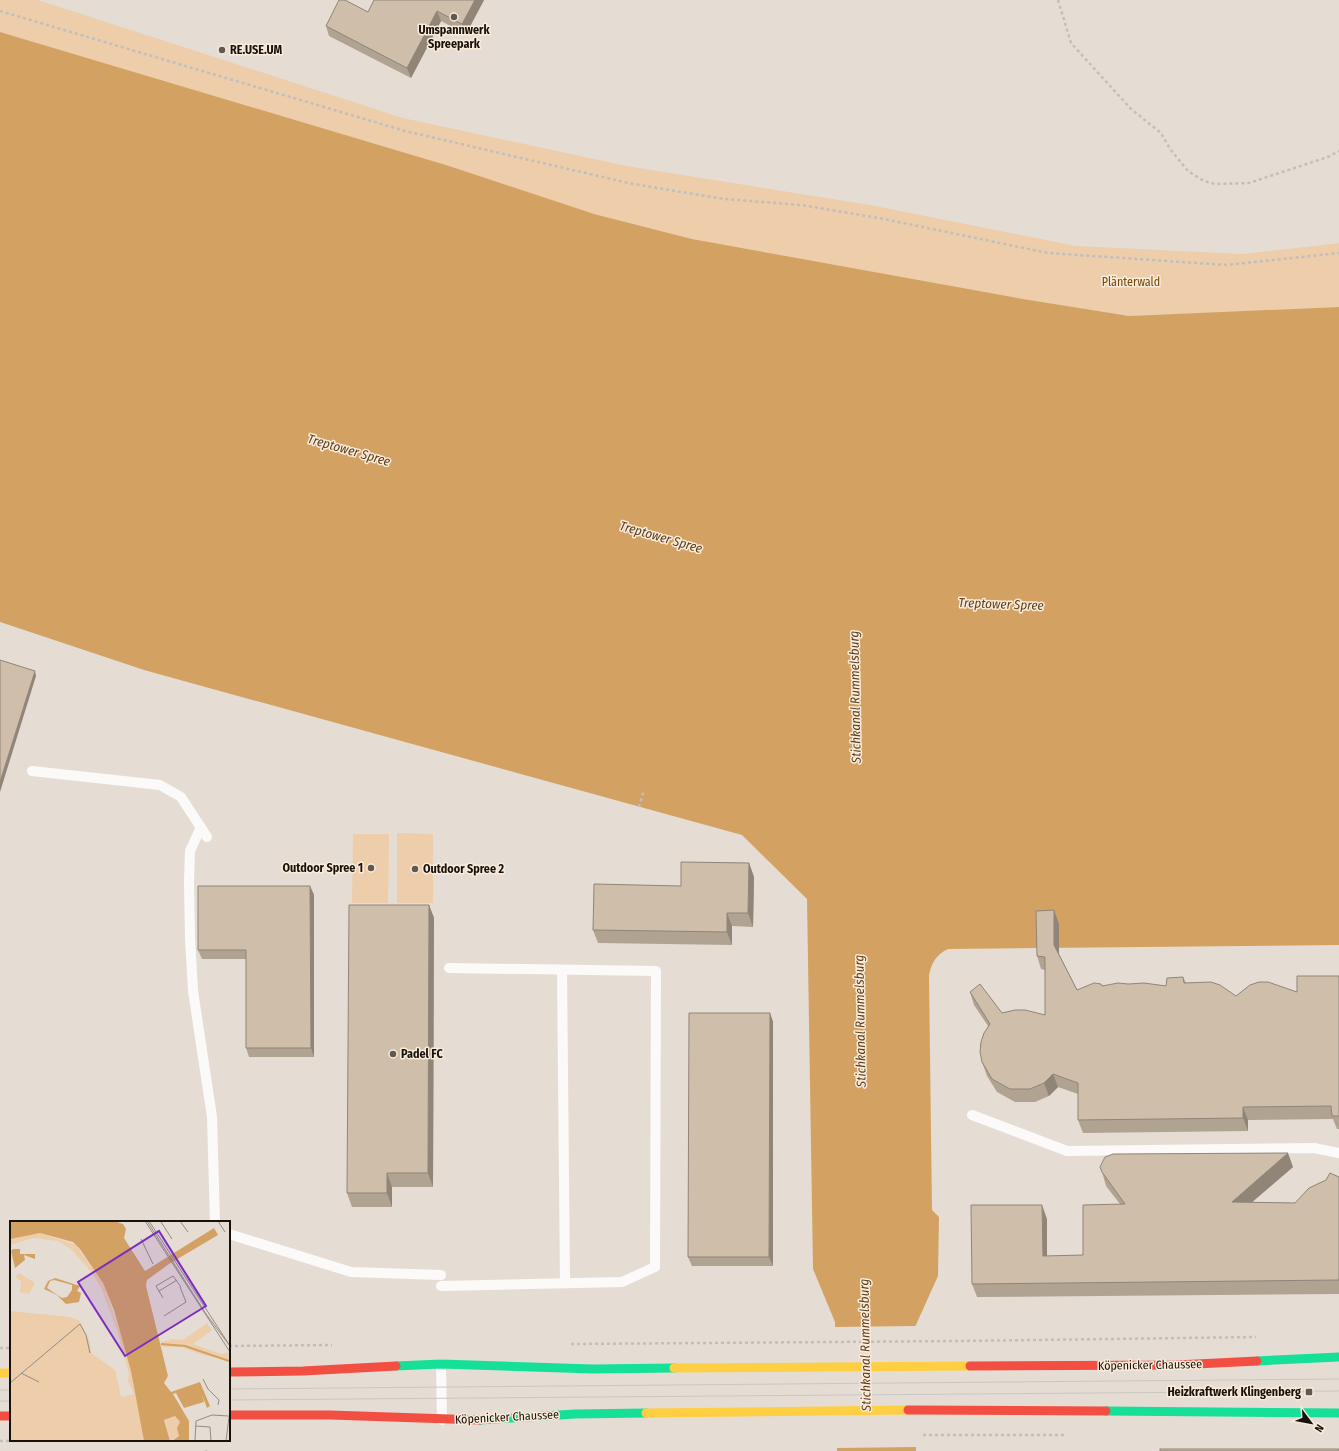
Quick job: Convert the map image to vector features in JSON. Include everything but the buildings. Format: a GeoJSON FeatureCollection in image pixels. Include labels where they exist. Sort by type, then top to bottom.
{"type":"FeatureCollection","features":[{"type":"Feature","properties":{"kind":"main road","name":"Köpenicker Chaussee"},"geometry":{"type":"LineString","coordinates":[[441,1364],[593,1369],[1176,1365],[1339,1357]]}},
{"type":"Feature","properties":{"kind":"main road"},"geometry":{"type":"LineString","coordinates":[[230,1372],[304,1371],[441,1364]]}},
{"type":"Feature","properties":{"kind":"main road","name":"Köpenicker Chaussee"},"geometry":{"type":"LineString","coordinates":[[230,1415],[330,1415],[442,1420],[487,1420],[575,1414],[784,1411],[961,1410],[1339,1413]]}},
{"type":"Feature","properties":{"kind":"lane"},"geometry":{"type":"LineString","coordinates":[[32,772],[160,785],[181,797],[207,837]]}},
{"type":"Feature","properties":{"kind":"lane"},"geometry":{"type":"LineString","coordinates":[[201,827],[190,851],[190,938],[193,991],[212,1117],[215,1221]]}},
{"type":"Feature","properties":{"kind":"lane"},"geometry":{"type":"LineString","coordinates":[[230,1234],[351,1272],[441,1280],[565,1283],[622,1282],[655,1267],[656,972],[448,968]]}},
{"type":"Feature","properties":{"kind":"lane"},"geometry":{"type":"LineString","coordinates":[[562,970],[565,1283]]}},
{"type":"Feature","properties":{"kind":"lane"},"geometry":{"type":"LineString","coordinates":[[972,1115],[1067,1151],[1314,1148],[1339,1153]]}},
{"type":"Feature","properties":{"kind":"lane"},"geometry":{"type":"LineString","coordinates":[[441,1364],[442,1420]]}},
{"type":"Feature","properties":{"kind":"path"},"geometry":{"type":"LineString","coordinates":[[1058,0],[1071,43],[1131,109],[1161,134],[1170,149],[1188,171],[1204,181],[1215,184],[1249,183],[1328,157],[1339,151]]}},
{"type":"Feature","properties":{"kind":"path"},"geometry":{"type":"LineString","coordinates":[[0,11],[405,132],[633,184],[724,199],[801,205],[869,216],[1048,253],[1226,265],[1339,253]]}},
{"type":"Feature","properties":{"kind":"path"},"geometry":{"type":"LineString","coordinates":[[639,807],[644,790]]}},
{"type":"Feature","properties":{"kind":"path"},"geometry":{"type":"LineString","coordinates":[[782,1343],[1258,1337]]}},
{"type":"Feature","properties":{"kind":"path"},"geometry":{"type":"LineString","coordinates":[[0,1441],[10,1441]]}},
{"type":"Feature","properties":{"kind":"green space","name":"Plänterwald"},"geometry":{"type":"Polygon","coordinates":[[[0,0],[38,0],[403,118],[627,166],[870,205],[1076,246],[1244,254],[1339,243],[1339,307],[1129,316],[1023,299],[692,239],[594,214],[0,32],[0,0]]]}},
{"type":"Feature","properties":{"kind":"green space","name":"Outdoor Spree 2"},"geometry":{"type":"Polygon","coordinates":[[[397,833],[433,834],[433,903],[397,903],[397,833]]]}},
{"type":"Feature","properties":{"kind":"green space","name":"Outdoor Spree 1"},"geometry":{"type":"Polygon","coordinates":[[[353,834],[389,834],[388,903],[352,903],[353,834]]]}},
{"type":"Feature","properties":{"kind":"water"},"geometry":{"type":"Polygon","coordinates":[[[0,32],[449,166],[594,214],[692,239],[1023,299],[1129,316],[1339,307],[1339,945],[948,949],[938,956],[933,963],[929,975],[932,1210],[939,1217],[938,1276],[915,1327],[916,1451],[837,1451],[835,1322],[813,1269],[807,899],[742,835],[144,670],[0,622],[0,32]]]}},
{"type":"Feature","properties":{"kind":"pier"},"geometry":{"type":"Polygon","coordinates":[[[917,1326],[917,1447],[835,1448],[834,1327],[917,1326]]]}},
{"type":"Feature","properties":{"kind":"tram line"},"geometry":{"type":"LineString","coordinates":[[230,1389],[1339,1379]]}},
{"type":"Feature","properties":{"kind":"tram line"},"geometry":{"type":"LineString","coordinates":[[0,1390],[10,1390]]}},
{"type":"Feature","properties":{"kind":"tram line"},"geometry":{"type":"LineString","coordinates":[[230,1400],[1339,1391]]}},
{"type":"Feature","properties":{"kind":"tram line"},"geometry":{"type":"LineString","coordinates":[[0,1401],[10,1401]]}},
{"type":"Feature","properties":{"kind":"traffic: fast"},"geometry":{"type":"LineString","coordinates":[[1257,1361],[1339,1357]]}},
{"type":"Feature","properties":{"kind":"traffic: fast"},"geometry":{"type":"LineString","coordinates":[[396,1366],[441,1364],[593,1369],[674,1368]]}},
{"type":"Feature","properties":{"kind":"traffic: fast"},"geometry":{"type":"LineString","coordinates":[[1106,1411],[1339,1413]]}},
{"type":"Feature","properties":{"kind":"traffic: fast"},"geometry":{"type":"LineString","coordinates":[[480,1420],[575,1414],[646,1413]]}},
{"type":"Feature","properties":{"kind":"traffic: slow"},"geometry":{"type":"LineString","coordinates":[[674,1368],[970,1366]]}},
{"type":"Feature","properties":{"kind":"traffic: slow"},"geometry":{"type":"LineString","coordinates":[[0,1373],[10,1373]]}},
{"type":"Feature","properties":{"kind":"traffic: slow"},"geometry":{"type":"LineString","coordinates":[[646,1413],[908,1410]]}},
{"type":"Feature","properties":{"kind":"traffic: jam"},"geometry":{"type":"LineString","coordinates":[[970,1366],[1176,1365],[1257,1361]]}},
{"type":"Feature","properties":{"kind":"traffic: jam"},"geometry":{"type":"LineString","coordinates":[[230,1372],[303,1371],[396,1366]]}},
{"type":"Feature","properties":{"kind":"traffic: jam"},"geometry":{"type":"LineString","coordinates":[[908,1410],[1106,1411]]}},
{"type":"Feature","properties":{"kind":"traffic: jam"},"geometry":{"type":"LineString","coordinates":[[230,1415],[330,1415],[480,1420]]}},
{"type":"Feature","properties":{"kind":"traffic: jam"},"geometry":{"type":"LineString","coordinates":[[0,1416],[10,1416]]}},
{"type":"Feature","properties":{"kind":"place","name":"Umspannwerk Spreepark"},"geometry":{"type":"Point","coordinates":[454,17]}},
{"type":"Feature","properties":{"kind":"place","name":"RE.USE.UM"},"geometry":{"type":"Point","coordinates":[222,50]}},
{"type":"Feature","properties":{"kind":"place","name":"Outdoor Spree 1"},"geometry":{"type":"Point","coordinates":[371,868]}},
{"type":"Feature","properties":{"kind":"place","name":"Outdoor Spree 2"},"geometry":{"type":"Point","coordinates":[415,869]}},
{"type":"Feature","properties":{"kind":"place","name":"Padel FC"},"geometry":{"type":"Point","coordinates":[393,1054]}},
{"type":"Feature","properties":{"kind":"place","name":"Heizkraftwerk Klingenberg"},"geometry":{"type":"Point","coordinates":[1309,1392]}},
{"type":"Feature","properties":{"kind":"water label","name":"Treptower Spree"},"geometry":{"type":"Point","coordinates":[349,450]}},
{"type":"Feature","properties":{"kind":"water label","name":"Treptower Spree"},"geometry":{"type":"Point","coordinates":[661,537]}},
{"type":"Feature","properties":{"kind":"water label","name":"Treptower Spree"},"geometry":{"type":"Point","coordinates":[1001,604]}},
{"type":"Feature","properties":{"kind":"water label","name":"Stichkanal Rummelsburg"},"geometry":{"type":"Point","coordinates":[855,697]}},
{"type":"Feature","properties":{"kind":"water label","name":"Stichkanal Rummelsburg"},"geometry":{"type":"Point","coordinates":[860,1021]}},
{"type":"Feature","properties":{"kind":"water label","name":"Stichkanal Rummelsburg"},"geometry":{"type":"Point","coordinates":[865,1345]}}]}
